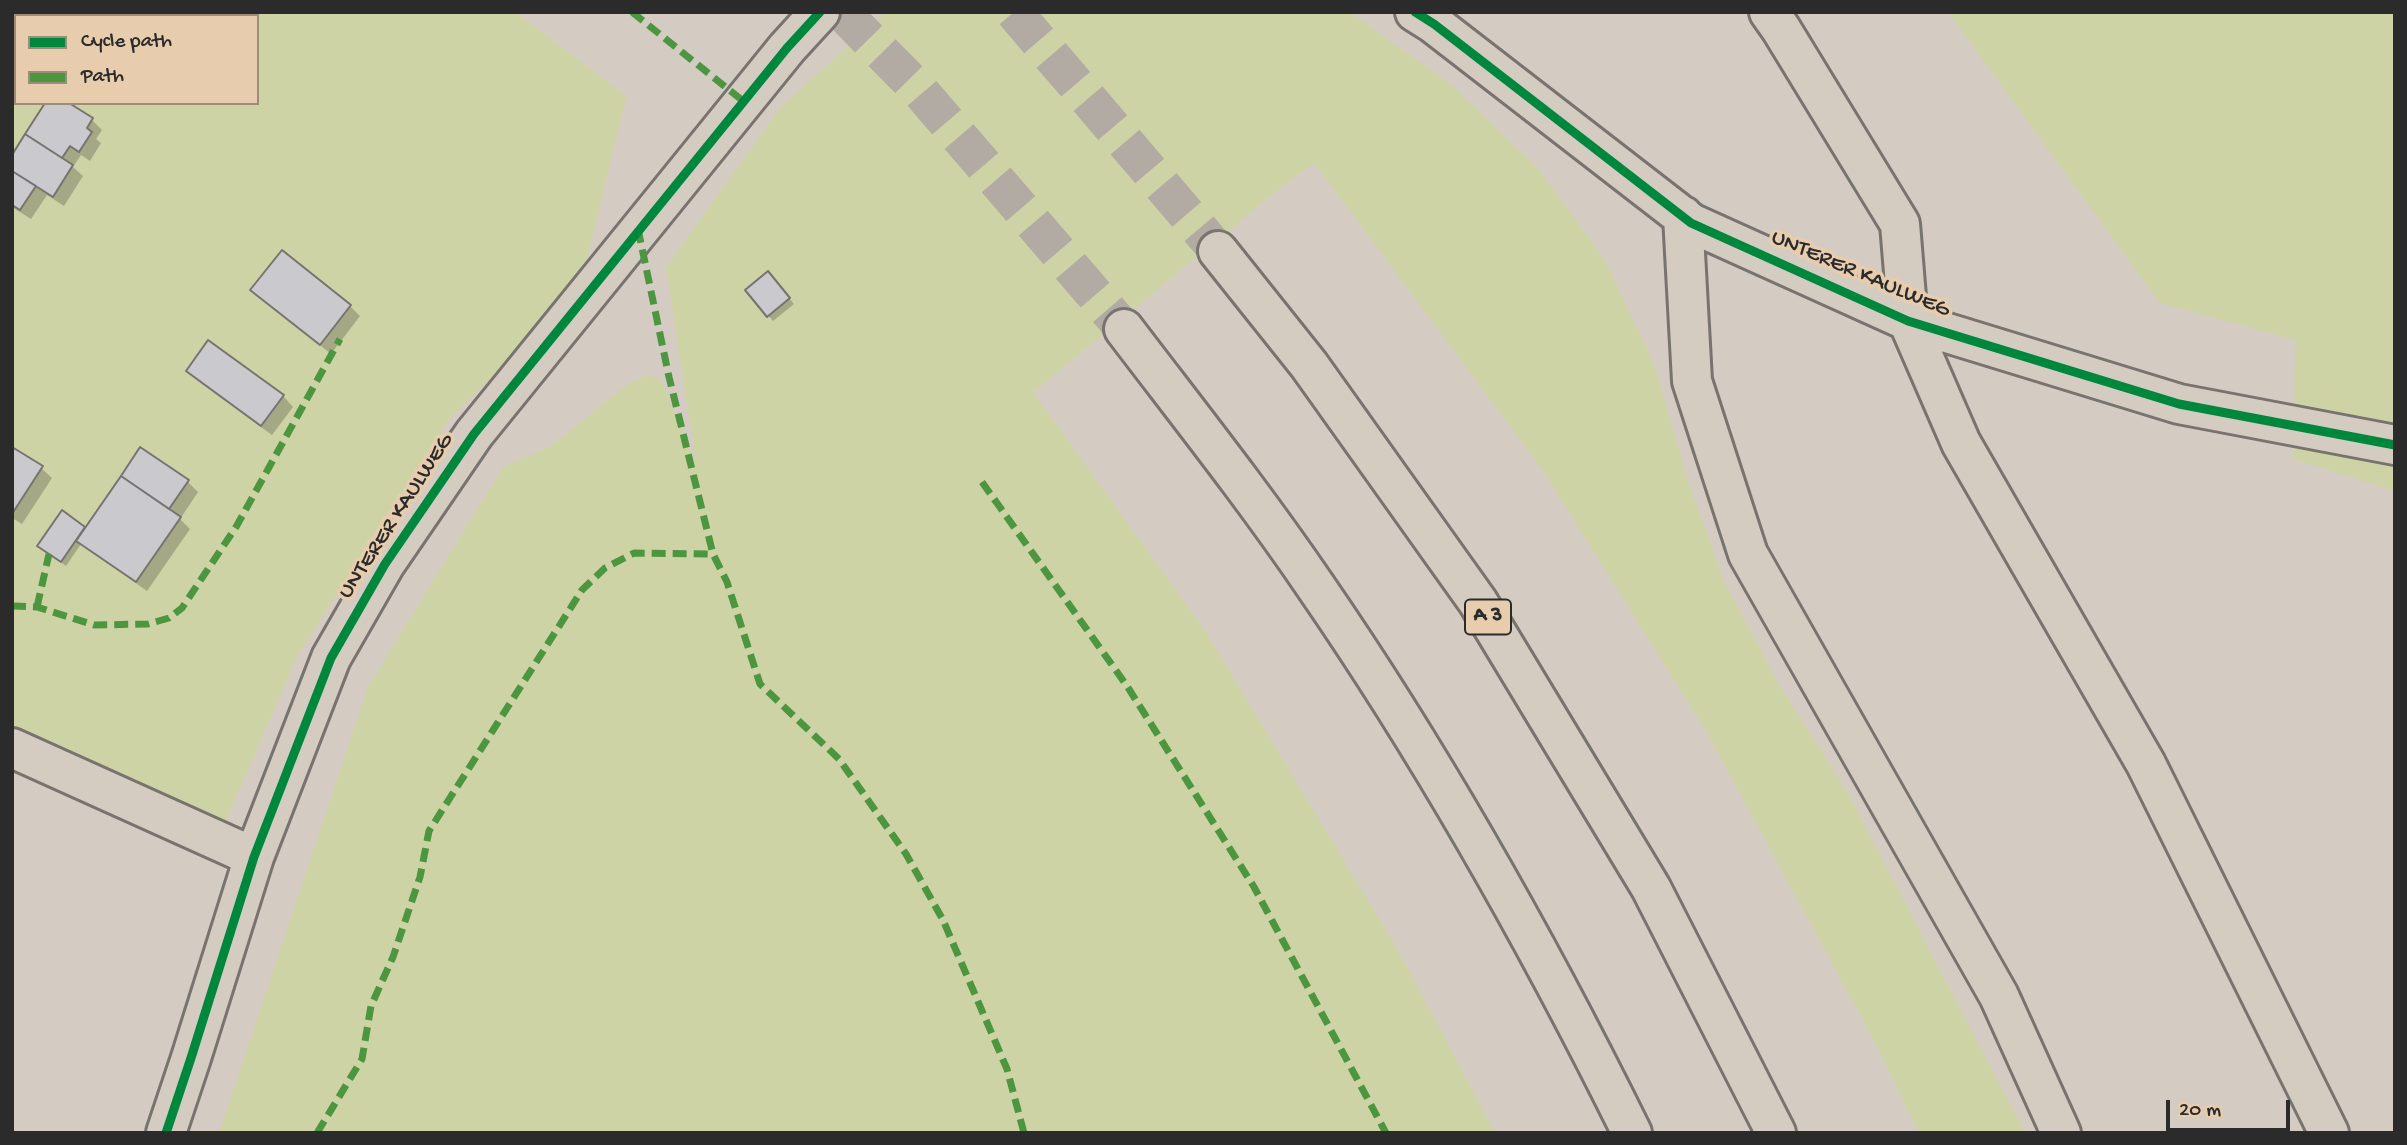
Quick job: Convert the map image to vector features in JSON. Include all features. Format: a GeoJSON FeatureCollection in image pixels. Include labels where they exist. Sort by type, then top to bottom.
{"type":"FeatureCollection","features":[{"type":"Feature","properties":{"kind":"main road","name":"UNTERER KAULWEG"},"geometry":{"type":"LineString","coordinates":[[166,1133],[254,857],[331,657],[385,564],[474,434],[786,48],[820,12]]}},
{"type":"Feature","properties":{"kind":"main road","name":"UNTERER KAULWEG"},"geometry":{"type":"LineString","coordinates":[[1415,12],[1691,223],[1908,321],[2179,404],[2395,445]]}},
{"type":"Feature","properties":{"kind":"main road"},"geometry":{"type":"LineString","coordinates":[[1769,12],[1900,224],[1908,321],[1961,443],[2146,764],[2329,1133]]}},
{"type":"Feature","properties":{"kind":"main road"},"geometry":{"type":"LineString","coordinates":[[1683,216],[1692,381],[1748,554],[1999,996],[2061,1133]]}},
{"type":"Feature","properties":{"kind":"main road","name":"A 3"},"geometry":{"type":"LineString","coordinates":[[1218,251],[1309,365],[1478,602],[1651,888],[1776,1133]]}},
{"type":"Feature","properties":{"kind":"main road"},"geometry":{"type":"LineString","coordinates":[[1124,329],[1236,474],[1314,584],[1374,676],[1455,806],[1524,926],[1632,1133]]}},
{"type":"Feature","properties":{"kind":"main road"},"geometry":{"type":"LineString","coordinates":[[12,748],[254,857]]}},
{"type":"Feature","properties":{"kind":"green space"},"geometry":{"type":"Polygon","coordinates":[[[12,12],[515,12],[626,96],[579,293],[451,416],[298,654],[220,834],[12,730],[12,12]]]}},
{"type":"Feature","properties":{"kind":"green space"},"geometry":{"type":"Polygon","coordinates":[[[885,12],[1350,12],[1453,86],[1539,170],[1605,260],[1655,367],[1687,479],[1724,581],[1779,685],[1846,790],[2025,1133],[1919,1133],[1880,1052],[1706,731],[1544,472],[1315,164],[1296,175],[1033,392],[1204,629],[1398,950],[1495,1133],[219,1133],[368,687],[503,467],[551,446],[629,383],[647,376],[660,378],[696,462],[666,267],[780,108],[885,12]]]}},
{"type":"Feature","properties":{"kind":"green space"},"geometry":{"type":"Polygon","coordinates":[[[1948,12],[2395,12],[2395,491],[2294,459],[2295,340],[2160,303],[1948,12]]]}},
{"type":"Feature","properties":{"kind":"building"},"geometry":{"type":"Polygon","coordinates":[[[44,105],[72,105],[93,118],[87,128],[92,132],[79,152],[70,146],[62,158],[25,134],[44,105]]]}},
{"type":"Feature","properties":{"kind":"building"},"geometry":{"type":"Polygon","coordinates":[[[25,134],[73,165],[53,197],[12,171],[12,155],[25,134]]]}},
{"type":"Feature","properties":{"kind":"building"},"geometry":{"type":"Polygon","coordinates":[[[12,171],[36,186],[20,210],[12,205],[12,171]]]}},
{"type":"Feature","properties":{"kind":"building"},"geometry":{"type":"Polygon","coordinates":[[[282,250],[351,305],[320,345],[250,290],[282,250]]]}},
{"type":"Feature","properties":{"kind":"building"},"geometry":{"type":"Polygon","coordinates":[[[768,271],[790,298],[767,317],[745,290],[768,271]]]}},
{"type":"Feature","properties":{"kind":"building"},"geometry":{"type":"Polygon","coordinates":[[[208,340],[284,395],[261,426],[186,371],[208,340]]]}},
{"type":"Feature","properties":{"kind":"building"},"geometry":{"type":"Polygon","coordinates":[[[12,447],[43,466],[12,514],[12,447]]]}},
{"type":"Feature","properties":{"kind":"building"},"geometry":{"type":"Polygon","coordinates":[[[140,447],[189,480],[169,509],[121,476],[140,447]]]}},
{"type":"Feature","properties":{"kind":"building"},"geometry":{"type":"Polygon","coordinates":[[[121,476],[181,517],[136,582],[76,541],[121,476]]]}},
{"type":"Feature","properties":{"kind":"building"},"geometry":{"type":"Polygon","coordinates":[[[62,510],[85,527],[61,562],[37,546],[62,510]]]}},
{"type":"Feature","properties":{"kind":"tunnel"},"geometry":{"type":"LineString","coordinates":[[842,12],[920,91],[1124,329]]}},
{"type":"Feature","properties":{"kind":"tunnel"},"geometry":{"type":"LineString","coordinates":[[1014,12],[1218,251]]}},
{"type":"Feature","properties":{"kind":"marked path"},"geometry":{"type":"LineString","coordinates":[[632,12],[743,101]]}},
{"type":"Feature","properties":{"kind":"marked path"},"geometry":{"type":"LineString","coordinates":[[638,229],[669,377],[713,554],[727,582],[760,684],[839,759],[906,854],[943,920],[1007,1069],[1024,1133]]}},
{"type":"Feature","properties":{"kind":"marked path"},"geometry":{"type":"LineString","coordinates":[[12,606],[37,607],[94,625],[148,624],[169,618],[182,608],[236,527],[340,339]]}},
{"type":"Feature","properties":{"kind":"marked path"},"geometry":{"type":"LineString","coordinates":[[982,482],[1127,686],[1254,887],[1386,1133]]}},
{"type":"Feature","properties":{"kind":"marked path"},"geometry":{"type":"LineString","coordinates":[[317,1133],[362,1059],[371,1006],[393,957],[420,877],[429,831],[582,590],[605,568],[634,553],[713,554]]}},
{"type":"Feature","properties":{"kind":"marked path"},"geometry":{"type":"LineString","coordinates":[[37,607],[49,554]]}},
{"type":"Feature","properties":{"kind":"cycle path"},"geometry":{"type":"LineString","coordinates":[[166,1133],[254,857],[331,658],[385,564],[474,434],[787,48],[820,12]]}},
{"type":"Feature","properties":{"kind":"cycle path"},"geometry":{"type":"LineString","coordinates":[[1415,12],[1691,223],[1908,321],[2179,404],[2395,445]]}}]}
